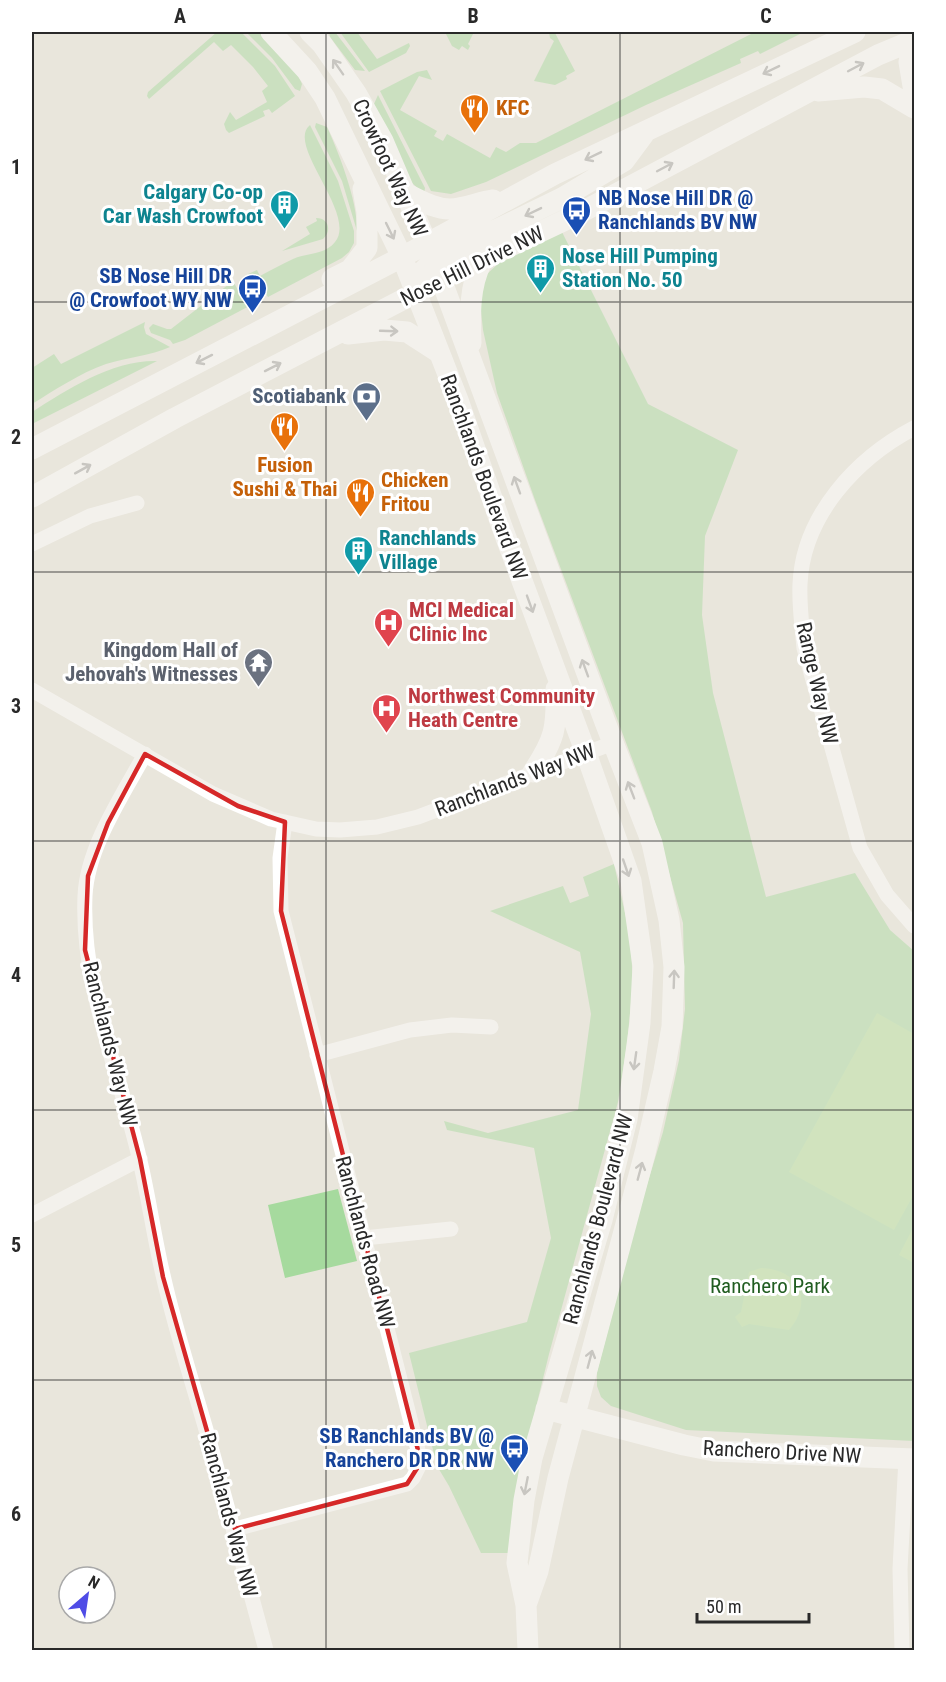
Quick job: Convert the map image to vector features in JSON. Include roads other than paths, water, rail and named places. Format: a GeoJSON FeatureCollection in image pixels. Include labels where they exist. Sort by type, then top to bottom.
{"type":"FeatureCollection","features":[{"type":"Feature","properties":{"kind":"street","name":"Crowfoot Way NW"},"geometry":{"type":"LineString","coordinates":[[271,32],[307,71],[326,98],[402,257]]}},
{"type":"Feature","properties":{"kind":"street","name":"Crowfoot Way NW"},"geometry":{"type":"LineString","coordinates":[[310,32],[322,44],[356,93],[383,141],[441,280]]}},
{"type":"Feature","properties":{"kind":"street","name":"Nose Hill Drive NW"},"geometry":{"type":"LineString","coordinates":[[32,449],[402,257],[430,252],[508,199],[828,38],[855,32]]}},
{"type":"Feature","properties":{"kind":"street","name":"Nose Hill Drive NW"},"geometry":{"type":"LineString","coordinates":[[32,497],[175,418],[441,280],[580,213],[809,91],[888,40],[915,40]]}},
{"type":"Feature","properties":{"kind":"street"},"geometry":{"type":"LineString","coordinates":[[915,45],[909,62],[915,92]]}},
{"type":"Feature","properties":{"kind":"street"},"geometry":{"type":"LineString","coordinates":[[809,91],[864,87],[882,89],[915,108]]}},
{"type":"Feature","properties":{"kind":"street"},"geometry":{"type":"LineString","coordinates":[[417,294],[430,252],[562,198],[624,161],[646,130]]}},
{"type":"Feature","properties":{"kind":"street"},"geometry":{"type":"LineString","coordinates":[[294,314],[328,281],[350,270],[367,248],[367,212],[360,168]]}},
{"type":"Feature","properties":{"kind":"street"},"geometry":{"type":"LineString","coordinates":[[405,193],[434,207],[452,209],[478,202],[508,199]]}},
{"type":"Feature","properties":{"kind":"street","name":"Ranchlands Boulevard NW"},"geometry":{"type":"LineString","coordinates":[[402,257],[458,400],[631,881],[643,966],[640,1023],[627,1119],[602,1220],[532,1458],[521,1523],[517,1563],[526,1605],[528,1650]]}},
{"type":"Feature","properties":{"kind":"street"},"geometry":{"type":"LineString","coordinates":[[472,361],[470,308],[473,285],[482,261]]}},
{"type":"Feature","properties":{"kind":"street","name":"Ranchlands Boulevard NW"},"geometry":{"type":"LineString","coordinates":[[441,280],[612,743],[652,843],[669,920],[674,967],[672,1026],[645,1153],[558,1478],[538,1571],[526,1605]]}},
{"type":"Feature","properties":{"kind":"street"},"geometry":{"type":"LineString","coordinates":[[335,335],[384,330],[407,332],[438,352]]}},
{"type":"Feature","properties":{"kind":"street","name":"Range Way NW"},"geometry":{"type":"LineString","coordinates":[[915,428],[874,453],[852,472],[827,504],[806,553],[800,582],[800,615],[804,648],[860,848],[887,895],[915,926]]}},
{"type":"Feature","properties":{"kind":"street"},"geometry":{"type":"LineString","coordinates":[[32,544],[90,516],[137,503]]}},
{"type":"Feature","properties":{"kind":"street"},"geometry":{"type":"LineString","coordinates":[[533,772],[547,751],[555,731],[555,670]]}},
{"type":"Feature","properties":{"kind":"street"},"geometry":{"type":"LineString","coordinates":[[32,690],[144,754]]}},
{"type":"Feature","properties":{"kind":"street","name":"Ranchlands Way NW"},"geometry":{"type":"LineString","coordinates":[[266,1650],[235,1528],[163,1277],[140,1160],[94,992],[85,950],[85,894],[97,847],[144,754],[213,794],[271,819],[316,829],[340,830],[377,827],[417,817],[612,743]]}},
{"type":"Feature","properties":{"kind":"street","name":"Ranchlands Road NW"},"geometry":{"type":"LineString","coordinates":[[235,1528],[407,1484],[419,1469],[421,1462],[281,911],[280,858],[285,822]]}},
{"type":"Feature","properties":{"kind":"street"},"geometry":{"type":"LineString","coordinates":[[317,1055],[410,1030],[452,1025],[491,1027]]}},
{"type":"Feature","properties":{"kind":"street"},"geometry":{"type":"LineString","coordinates":[[32,1215],[140,1160]]}},
{"type":"Feature","properties":{"kind":"street"},"geometry":{"type":"LineString","coordinates":[[364,1238],[451,1229]]}},
{"type":"Feature","properties":{"kind":"street","name":"Ranchero Drive NW"},"geometry":{"type":"LineString","coordinates":[[546,1409],[714,1451],[910,1459]]}},
{"type":"Feature","properties":{"kind":"street"},"geometry":{"type":"LineString","coordinates":[[902,1650],[900,1569],[910,1459]]}},
{"type":"Feature","properties":{"kind":"place","name":"KFC"},"geometry":{"type":"Point","coordinates":[475,134]}},
{"type":"Feature","properties":{"kind":"place","name":"Calgary Co-op Car Wash Crowfoot"},"geometry":{"type":"Point","coordinates":[284,230]}},
{"type":"Feature","properties":{"kind":"place","name":"NB Nose Hill DR @ Ranchlands BV NW"},"geometry":{"type":"Point","coordinates":[577,236]}},
{"type":"Feature","properties":{"kind":"place","name":"Nose Hill Pumping Station No. 50"},"geometry":{"type":"Point","coordinates":[541,294]}},
{"type":"Feature","properties":{"kind":"place","name":"SB Nose Hill DR @ Crowfoot WY NW"},"geometry":{"type":"Point","coordinates":[253,314]}},
{"type":"Feature","properties":{"kind":"place","name":"Scotiabank"},"geometry":{"type":"Point","coordinates":[367,422]}},
{"type":"Feature","properties":{"kind":"place","name":"Fusion Sushi & Thai"},"geometry":{"type":"Point","coordinates":[285,452]}},
{"type":"Feature","properties":{"kind":"place","name":"Chicken Fritou"},"geometry":{"type":"Point","coordinates":[360,518]}},
{"type":"Feature","properties":{"kind":"place","name":"Ranchlands Village"},"geometry":{"type":"Point","coordinates":[358,576]}},
{"type":"Feature","properties":{"kind":"place","name":"MCI Medical Clinic Inc"},"geometry":{"type":"Point","coordinates":[388,648]}},
{"type":"Feature","properties":{"kind":"place","name":"Kingdom Hall of Jehovah's Witnesses"},"geometry":{"type":"Point","coordinates":[259,688]}},
{"type":"Feature","properties":{"kind":"place","name":"Northwest Community Heath Centre"},"geometry":{"type":"Point","coordinates":[387,734]}},
{"type":"Feature","properties":{"kind":"place","name":"SB Ranchlands BV @ Ranchero DR DR NW"},"geometry":{"type":"Point","coordinates":[515,1474]}},
{"type":"Feature","properties":{"kind":"park label","name":"Ranchero Park"},"geometry":{"type":"Point","coordinates":[770,1286]}}]}
